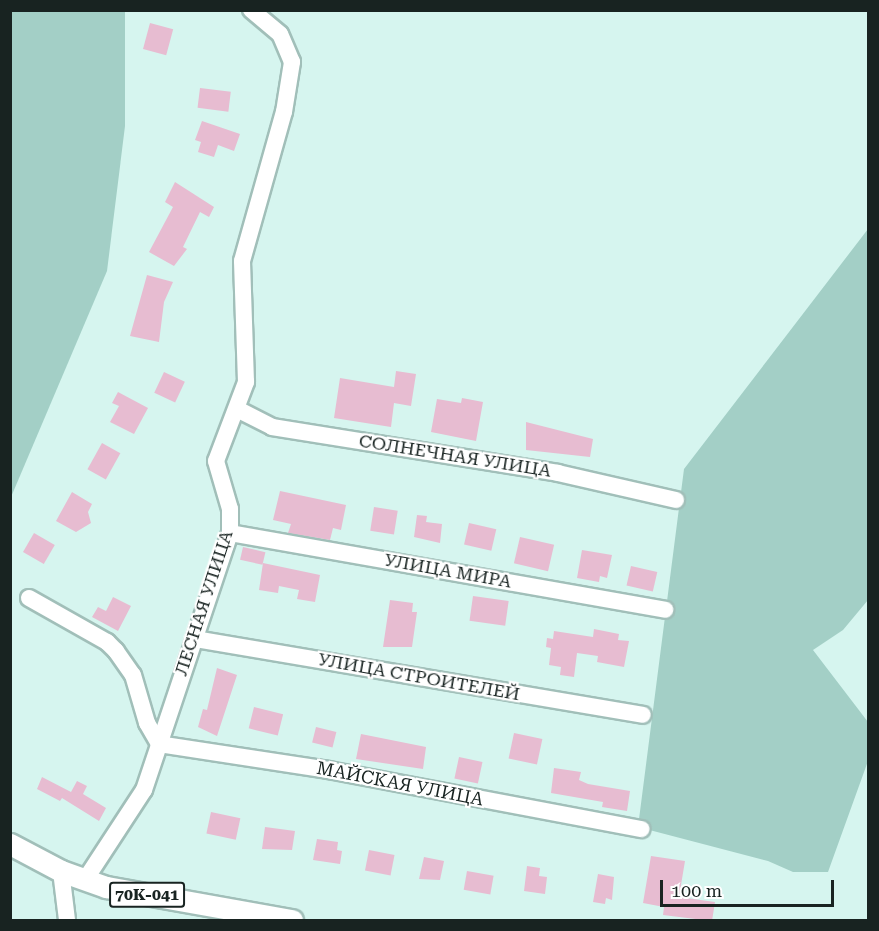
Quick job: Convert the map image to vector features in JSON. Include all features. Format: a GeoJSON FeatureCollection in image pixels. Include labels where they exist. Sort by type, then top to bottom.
{"type":"FeatureCollection","features":[{"type":"Feature","properties":{"kind":"main road","name":"70К-041"},"geometry":{"type":"LineString","coordinates":[[10,844],[62,871],[85,880],[292,921]]}},
{"type":"Feature","properties":{"kind":"street","name":"ЛЕСНАЯ УЛИЦА"},"geometry":{"type":"LineString","coordinates":[[85,880],[144,790],[230,532],[230,509],[216,461],[246,382],[243,254],[284,112],[292,62],[280,34],[251,10]]}},
{"type":"Feature","properties":{"kind":"street","name":"СОЛНЕЧНАЯ УЛИЦА"},"geometry":{"type":"LineString","coordinates":[[237,409],[272,427],[558,473],[676,500]]}},
{"type":"Feature","properties":{"kind":"street","name":"УЛИЦА МИРА"},"geometry":{"type":"LineString","coordinates":[[230,532],[665,610]]}},
{"type":"Feature","properties":{"kind":"street"},"geometry":{"type":"LineString","coordinates":[[29,598],[107,642],[116,651],[133,675],[147,723],[159,744]]}},
{"type":"Feature","properties":{"kind":"street","name":"УЛИЦА СТРОИТЕЛЕЙ"},"geometry":{"type":"LineString","coordinates":[[195,639],[643,715]]}},
{"type":"Feature","properties":{"kind":"street","name":"МАЙСКАЯ УЛИЦА"},"geometry":{"type":"LineString","coordinates":[[159,744],[329,770],[640,829]]}},
{"type":"Feature","properties":{"kind":"street"},"geometry":{"type":"LineString","coordinates":[[62,871],[67,921]]}},
{"type":"Feature","properties":{"kind":"green space"},"geometry":{"type":"Polygon","coordinates":[[[11,10],[125,11],[125,126],[107,271],[11,497],[11,10]]]}},
{"type":"Feature","properties":{"kind":"green space"},"geometry":{"type":"Polygon","coordinates":[[[868,229],[868,600],[843,630],[813,650],[868,722],[868,761],[828,872],[793,872],[768,861],[638,827],[684,469],[868,229]]]}},
{"type":"Feature","properties":{"kind":"building"},"geometry":{"type":"Polygon","coordinates":[[[150,23],[173,29],[166,55],[143,49],[150,23]]]}},
{"type":"Feature","properties":{"kind":"building"},"geometry":{"type":"Polygon","coordinates":[[[200,88],[231,92],[228,112],[198,108],[200,88]]]}},
{"type":"Feature","properties":{"kind":"building"},"geometry":{"type":"Polygon","coordinates":[[[202,121],[240,134],[234,151],[218,145],[214,157],[198,152],[201,142],[195,140],[202,121]]]}},
{"type":"Feature","properties":{"kind":"building"},"geometry":{"type":"Polygon","coordinates":[[[175,182],[214,207],[209,217],[200,212],[183,247],[187,249],[174,266],[149,252],[173,207],[165,202],[175,182]]]}},
{"type":"Feature","properties":{"kind":"building"},"geometry":{"type":"Polygon","coordinates":[[[147,275],[173,282],[164,302],[159,342],[130,336],[147,275]]]}},
{"type":"Feature","properties":{"kind":"building"},"geometry":{"type":"Polygon","coordinates":[[[396,371],[416,374],[411,406],[394,403],[391,427],[334,418],[340,378],[394,387],[396,371]]]}},
{"type":"Feature","properties":{"kind":"building"},"geometry":{"type":"Polygon","coordinates":[[[164,372],[185,382],[175,403],[154,393],[164,372]]]}},
{"type":"Feature","properties":{"kind":"building"},"geometry":{"type":"Polygon","coordinates":[[[118,392],[148,408],[134,434],[110,422],[119,406],[112,403],[118,392]]]}},
{"type":"Feature","properties":{"kind":"building"},"geometry":{"type":"Polygon","coordinates":[[[462,398],[483,402],[476,441],[431,432],[437,399],[461,403],[462,398]]]}},
{"type":"Feature","properties":{"kind":"building"},"geometry":{"type":"Polygon","coordinates":[[[526,422],[593,439],[590,457],[526,450],[526,422]]]}},
{"type":"Feature","properties":{"kind":"building"},"geometry":{"type":"Polygon","coordinates":[[[102,443],[120,453],[106,479],[87,469],[102,443]]]}},
{"type":"Feature","properties":{"kind":"building"},"geometry":{"type":"Polygon","coordinates":[[[280,491],[346,505],[341,530],[333,528],[330,540],[288,533],[291,524],[273,520],[280,491]]]}},
{"type":"Feature","properties":{"kind":"building"},"geometry":{"type":"Polygon","coordinates":[[[72,492],[92,504],[88,512],[91,523],[76,532],[56,521],[72,492]]]}},
{"type":"Feature","properties":{"kind":"building"},"geometry":{"type":"Polygon","coordinates":[[[374,507],[398,511],[394,534],[370,531],[374,507]]]}},
{"type":"Feature","properties":{"kind":"building"},"geometry":{"type":"Polygon","coordinates":[[[417,515],[427,516],[426,522],[442,524],[440,543],[414,537],[417,515]]]}},
{"type":"Feature","properties":{"kind":"building"},"geometry":{"type":"Polygon","coordinates":[[[469,523],[496,529],[491,551],[464,544],[469,523]]]}},
{"type":"Feature","properties":{"kind":"building"},"geometry":{"type":"Polygon","coordinates":[[[34,533],[55,545],[44,564],[23,552],[34,533]]]}},
{"type":"Feature","properties":{"kind":"building"},"geometry":{"type":"Polygon","coordinates":[[[520,537],[554,545],[548,571],[514,563],[520,537]]]}},
{"type":"Feature","properties":{"kind":"building"},"geometry":{"type":"Polygon","coordinates":[[[243,547],[265,552],[262,565],[240,560],[243,547]]]}},
{"type":"Feature","properties":{"kind":"building"},"geometry":{"type":"Polygon","coordinates":[[[582,550],[612,555],[607,578],[600,576],[599,582],[577,578],[582,550]]]}},
{"type":"Feature","properties":{"kind":"building"},"geometry":{"type":"Polygon","coordinates":[[[263,563],[320,575],[315,602],[297,599],[299,590],[279,586],[278,593],[259,590],[263,563]]]}},
{"type":"Feature","properties":{"kind":"building"},"geometry":{"type":"Polygon","coordinates":[[[631,566],[657,572],[653,592],[627,585],[631,566]]]}},
{"type":"Feature","properties":{"kind":"building"},"geometry":{"type":"Polygon","coordinates":[[[473,596],[509,601],[505,626],[470,621],[473,596]]]}},
{"type":"Feature","properties":{"kind":"building"},"geometry":{"type":"Polygon","coordinates":[[[113,597],[131,606],[118,631],[92,617],[98,607],[106,611],[113,597]]]}},
{"type":"Feature","properties":{"kind":"building"},"geometry":{"type":"Polygon","coordinates":[[[390,600],[413,603],[412,612],[417,612],[412,647],[383,647],[390,600]]]}},
{"type":"Feature","properties":{"kind":"building"},"geometry":{"type":"Polygon","coordinates":[[[594,629],[619,634],[618,640],[629,641],[624,667],[597,662],[598,656],[577,653],[574,677],[560,675],[561,667],[549,665],[551,648],[546,647],[547,638],[553,639],[554,631],[593,637],[594,629]]]}},
{"type":"Feature","properties":{"kind":"building"},"geometry":{"type":"Polygon","coordinates":[[[217,668],[237,675],[217,736],[198,727],[203,709],[207,710],[217,668]]]}},
{"type":"Feature","properties":{"kind":"building"},"geometry":{"type":"Polygon","coordinates":[[[254,707],[283,714],[278,736],[249,728],[254,707]]]}},
{"type":"Feature","properties":{"kind":"building"},"geometry":{"type":"Polygon","coordinates":[[[316,727],[336,732],[333,748],[312,743],[316,727]]]}},
{"type":"Feature","properties":{"kind":"building"},"geometry":{"type":"Polygon","coordinates":[[[514,733],[542,739],[537,764],[509,758],[514,733]]]}},
{"type":"Feature","properties":{"kind":"building"},"geometry":{"type":"Polygon","coordinates":[[[361,734],[426,747],[423,769],[356,759],[361,734]]]}},
{"type":"Feature","properties":{"kind":"building"},"geometry":{"type":"Polygon","coordinates":[[[459,757],[482,762],[478,784],[454,779],[459,757]]]}},
{"type":"Feature","properties":{"kind":"building"},"geometry":{"type":"Polygon","coordinates":[[[554,768],[581,772],[579,780],[588,784],[630,791],[627,811],[602,807],[603,802],[551,793],[554,768]]]}},
{"type":"Feature","properties":{"kind":"building"},"geometry":{"type":"Polygon","coordinates":[[[42,777],[71,792],[77,781],[87,786],[83,794],[106,808],[99,821],[62,798],[60,801],[37,789],[42,777]]]}},
{"type":"Feature","properties":{"kind":"building"},"geometry":{"type":"Polygon","coordinates":[[[211,812],[240,818],[236,840],[206,834],[211,812]]]}},
{"type":"Feature","properties":{"kind":"building"},"geometry":{"type":"Polygon","coordinates":[[[265,827],[295,831],[292,850],[262,849],[265,827]]]}},
{"type":"Feature","properties":{"kind":"building"},"geometry":{"type":"Polygon","coordinates":[[[317,839],[338,842],[337,850],[342,851],[340,864],[313,860],[317,839]]]}},
{"type":"Feature","properties":{"kind":"building"},"geometry":{"type":"Polygon","coordinates":[[[369,850],[395,855],[391,876],[365,871],[369,850]]]}},
{"type":"Feature","properties":{"kind":"building"},"geometry":{"type":"Polygon","coordinates":[[[651,856],[685,861],[679,897],[715,902],[712,921],[663,915],[664,907],[643,903],[651,856]]]}},
{"type":"Feature","properties":{"kind":"building"},"geometry":{"type":"Polygon","coordinates":[[[424,857],[444,861],[440,880],[419,879],[424,857]]]}},
{"type":"Feature","properties":{"kind":"building"},"geometry":{"type":"Polygon","coordinates":[[[527,866],[540,868],[539,876],[547,877],[545,894],[524,891],[527,866]]]}},
{"type":"Feature","properties":{"kind":"building"},"geometry":{"type":"Polygon","coordinates":[[[467,871],[494,876],[490,894],[464,890],[467,871]]]}},
{"type":"Feature","properties":{"kind":"building"},"geometry":{"type":"Polygon","coordinates":[[[598,874],[614,877],[612,900],[606,898],[605,904],[593,902],[598,874]]]}}]}
